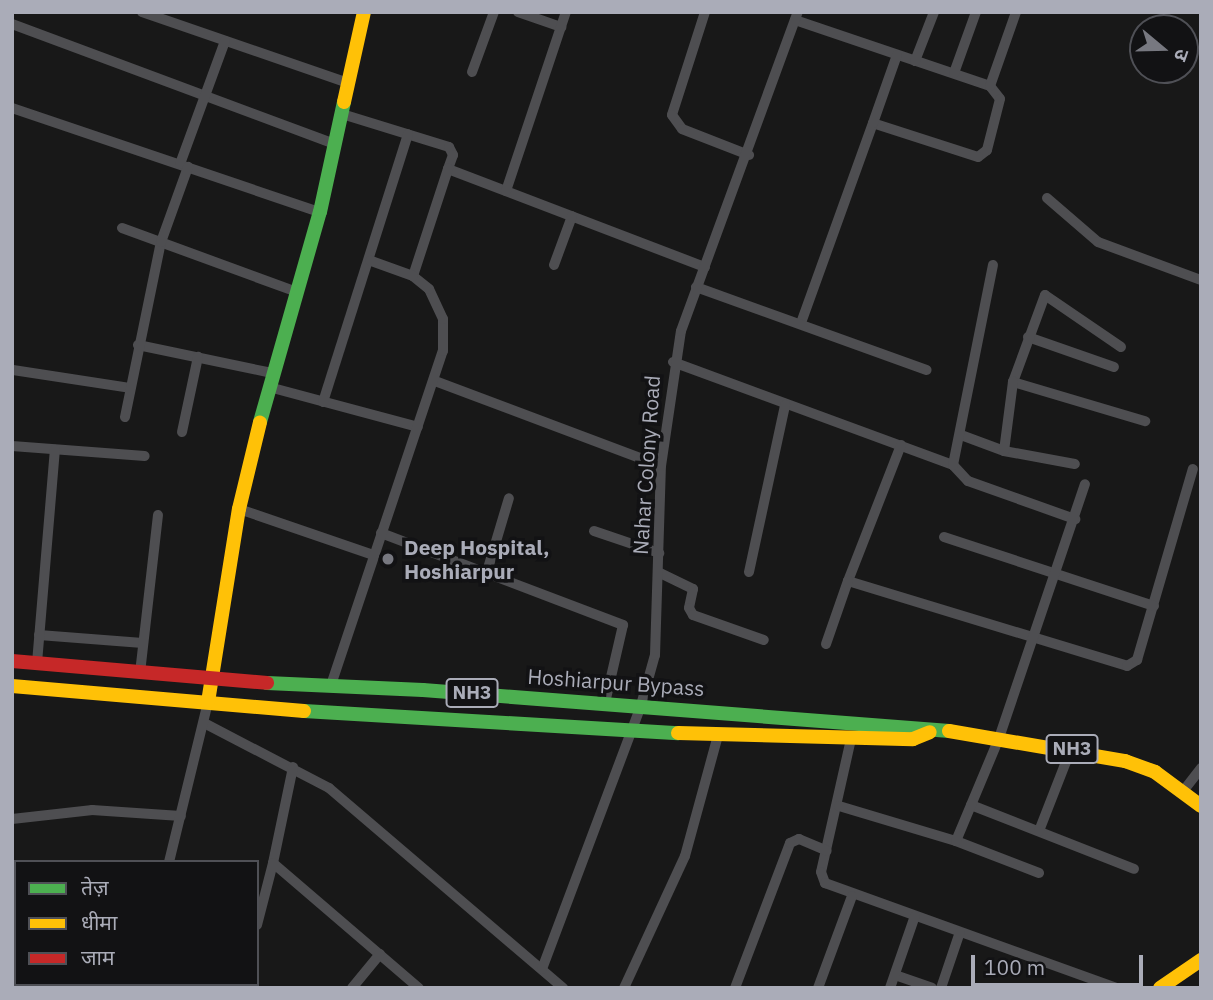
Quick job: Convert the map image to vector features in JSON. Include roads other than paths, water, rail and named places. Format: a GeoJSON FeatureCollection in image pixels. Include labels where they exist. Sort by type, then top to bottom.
{"type":"FeatureCollection","features":[{"type":"Feature","properties":{"kind":"main road"},"geometry":{"type":"LineString","coordinates":[[208,702],[239,509],[270,380],[320,212],[364,12]]}},
{"type":"Feature","properties":{"kind":"main road","name":"Hoshiarpur Bypass"},"geometry":{"type":"LineString","coordinates":[[12,660],[211,679],[641,705],[912,726],[930,732],[999,738],[1071,749],[1155,772],[1184,790],[1201,806]]}},
{"type":"Feature","properties":{"kind":"main road","name":"NH3"},"geometry":{"type":"LineString","coordinates":[[12,686],[208,702],[718,735],[913,739],[930,732]]}},
{"type":"Feature","properties":{"kind":"main road"},"geometry":{"type":"LineString","coordinates":[[1160,988],[1201,960]]}},
{"type":"Feature","properties":{"kind":"street"},"geometry":{"type":"LineString","coordinates":[[142,12],[348,83]]}},
{"type":"Feature","properties":{"kind":"street"},"geometry":{"type":"LineString","coordinates":[[472,72],[494,12]]}},
{"type":"Feature","properties":{"kind":"street"},"geometry":{"type":"LineString","coordinates":[[517,12],[561,27]]}},
{"type":"Feature","properties":{"kind":"street"},"geometry":{"type":"LineString","coordinates":[[506,191],[566,12]]}},
{"type":"Feature","properties":{"kind":"street"},"geometry":{"type":"LineString","coordinates":[[705,12],[672,115],[682,129],[748,155]]}},
{"type":"Feature","properties":{"kind":"street"},"geometry":{"type":"LineString","coordinates":[[915,61],[934,12]]}},
{"type":"Feature","properties":{"kind":"street"},"geometry":{"type":"LineString","coordinates":[[954,73],[976,12]]}},
{"type":"Feature","properties":{"kind":"street"},"geometry":{"type":"LineString","coordinates":[[990,86],[1016,12]]}},
{"type":"Feature","properties":{"kind":"street"},"geometry":{"type":"LineString","coordinates":[[796,16],[897,55],[990,86],[1000,99],[986,150],[978,158],[873,123]]}},
{"type":"Feature","properties":{"kind":"street","name":"Nahar Colony Road"},"geometry":{"type":"LineString","coordinates":[[542,969],[641,705],[657,642],[661,466],[673,362],[696,287],[748,155],[796,16]]}},
{"type":"Feature","properties":{"kind":"street"},"geometry":{"type":"LineString","coordinates":[[12,24],[335,144]]}},
{"type":"Feature","properties":{"kind":"street"},"geometry":{"type":"LineString","coordinates":[[125,417],[161,242],[205,94],[225,41]]}},
{"type":"Feature","properties":{"kind":"street"},"geometry":{"type":"LineString","coordinates":[[801,323],[897,55]]}},
{"type":"Feature","properties":{"kind":"street"},"geometry":{"type":"LineString","coordinates":[[12,108],[320,212]]}},
{"type":"Feature","properties":{"kind":"street"},"geometry":{"type":"LineString","coordinates":[[342,114],[452,148],[448,169],[413,276]]}},
{"type":"Feature","properties":{"kind":"street"},"geometry":{"type":"LineString","coordinates":[[323,402],[371,261],[408,134]]}},
{"type":"Feature","properties":{"kind":"street"},"geometry":{"type":"LineString","coordinates":[[448,169],[705,267]]}},
{"type":"Feature","properties":{"kind":"street"},"geometry":{"type":"LineString","coordinates":[[1047,198],[1098,242],[1201,279]]}},
{"type":"Feature","properties":{"kind":"street"},"geometry":{"type":"LineString","coordinates":[[554,265],[572,216]]}},
{"type":"Feature","properties":{"kind":"street"},"geometry":{"type":"LineString","coordinates":[[122,228],[297,292]]}},
{"type":"Feature","properties":{"kind":"street"},"geometry":{"type":"LineString","coordinates":[[331,685],[373,555],[435,382],[443,351],[443,319],[429,289],[413,276],[371,261]]}},
{"type":"Feature","properties":{"kind":"street"},"geometry":{"type":"LineString","coordinates":[[953,465],[993,265]]}},
{"type":"Feature","properties":{"kind":"street"},"geometry":{"type":"LineString","coordinates":[[696,287],[927,370]]}},
{"type":"Feature","properties":{"kind":"street"},"geometry":{"type":"LineString","coordinates":[[1004,451],[1013,382],[1045,295],[1121,347]]}},
{"type":"Feature","properties":{"kind":"street"},"geometry":{"type":"LineString","coordinates":[[1028,337],[1114,367]]}},
{"type":"Feature","properties":{"kind":"street"},"geometry":{"type":"LineString","coordinates":[[138,345],[198,357],[270,380],[323,402],[418,427]]}},
{"type":"Feature","properties":{"kind":"street"},"geometry":{"type":"LineString","coordinates":[[182,432],[198,357]]}},
{"type":"Feature","properties":{"kind":"street"},"geometry":{"type":"LineString","coordinates":[[673,362],[953,465],[968,481],[1074,519]]}},
{"type":"Feature","properties":{"kind":"street"},"geometry":{"type":"LineString","coordinates":[[13,370],[130,388]]}},
{"type":"Feature","properties":{"kind":"street"},"geometry":{"type":"LineString","coordinates":[[435,382],[661,466]]}},
{"type":"Feature","properties":{"kind":"street"},"geometry":{"type":"LineString","coordinates":[[1013,382],[1145,421]]}},
{"type":"Feature","properties":{"kind":"street"},"geometry":{"type":"LineString","coordinates":[[749,572],[785,405]]}},
{"type":"Feature","properties":{"kind":"street"},"geometry":{"type":"LineString","coordinates":[[961,435],[1004,451],[1075,464]]}},
{"type":"Feature","properties":{"kind":"street"},"geometry":{"type":"LineString","coordinates":[[826,645],[901,445]]}},
{"type":"Feature","properties":{"kind":"street"},"geometry":{"type":"LineString","coordinates":[[12,446],[145,456]]}},
{"type":"Feature","properties":{"kind":"street"},"geometry":{"type":"LineString","coordinates":[[37,663],[55,450]]}},
{"type":"Feature","properties":{"kind":"street"},"geometry":{"type":"LineString","coordinates":[[848,581],[1132,666],[1154,606],[1193,469]]}},
{"type":"Feature","properties":{"kind":"street"},"geometry":{"type":"LineString","coordinates":[[956,841],[999,738],[1085,484]]}},
{"type":"Feature","properties":{"kind":"street"},"geometry":{"type":"LineString","coordinates":[[486,575],[509,498]]}},
{"type":"Feature","properties":{"kind":"street"},"geometry":{"type":"LineString","coordinates":[[239,509],[373,555]]}},
{"type":"Feature","properties":{"kind":"street"},"geometry":{"type":"LineString","coordinates":[[140,673],[158,515]]}},
{"type":"Feature","properties":{"kind":"street"},"geometry":{"type":"LineString","coordinates":[[594,531],[659,553]]}},
{"type":"Feature","properties":{"kind":"street"},"geometry":{"type":"LineString","coordinates":[[381,533],[623,625],[605,703]]}},
{"type":"Feature","properties":{"kind":"street"},"geometry":{"type":"LineString","coordinates":[[944,537],[1054,576],[1154,606]]}},
{"type":"Feature","properties":{"kind":"street"},"geometry":{"type":"LineString","coordinates":[[659,572],[694,589],[689,608],[693,615],[764,639]]}},
{"type":"Feature","properties":{"kind":"street"},"geometry":{"type":"LineString","coordinates":[[39,635],[143,643]]}},
{"type":"Feature","properties":{"kind":"street"},"geometry":{"type":"LineString","coordinates":[[170,860],[206,724],[208,702]]}},
{"type":"Feature","properties":{"kind":"street"},"geometry":{"type":"LineString","coordinates":[[206,724],[293,767],[349,804],[563,988]]}},
{"type":"Feature","properties":{"kind":"street"},"geometry":{"type":"LineString","coordinates":[[624,988],[685,856],[718,735]]}},
{"type":"Feature","properties":{"kind":"street"},"geometry":{"type":"LineString","coordinates":[[851,739],[839,806],[821,878],[852,896],[1116,988]]}},
{"type":"Feature","properties":{"kind":"street"},"geometry":{"type":"LineString","coordinates":[[1039,831],[1071,749]]}},
{"type":"Feature","properties":{"kind":"street"},"geometry":{"type":"LineString","coordinates":[[259,917],[293,767]]}},
{"type":"Feature","properties":{"kind":"street"},"geometry":{"type":"LineString","coordinates":[[1184,790],[1201,768]]}},
{"type":"Feature","properties":{"kind":"street"},"geometry":{"type":"LineString","coordinates":[[971,805],[1135,869]]}},
{"type":"Feature","properties":{"kind":"street"},"geometry":{"type":"LineString","coordinates":[[839,806],[956,841],[1039,873]]}},
{"type":"Feature","properties":{"kind":"street"},"geometry":{"type":"LineString","coordinates":[[12,819],[92,810],[181,816]]}},
{"type":"Feature","properties":{"kind":"street"},"geometry":{"type":"LineString","coordinates":[[735,988],[790,843],[799,839],[827,851]]}},
{"type":"Feature","properties":{"kind":"street"},"geometry":{"type":"LineString","coordinates":[[273,863],[419,988]]}},
{"type":"Feature","properties":{"kind":"street"},"geometry":{"type":"LineString","coordinates":[[818,988],[852,896]]}},
{"type":"Feature","properties":{"kind":"street"},"geometry":{"type":"LineString","coordinates":[[890,988],[915,916]]}},
{"type":"Feature","properties":{"kind":"street"},"geometry":{"type":"LineString","coordinates":[[941,988],[960,932]]}},
{"type":"Feature","properties":{"kind":"street"},"geometry":{"type":"LineString","coordinates":[[352,988],[380,954]]}},
{"type":"Feature","properties":{"kind":"street"},"geometry":{"type":"LineString","coordinates":[[895,975],[932,988]]}},
{"type":"Feature","properties":{"kind":"place","name":"Deep Hospital, Hoshiarpur"},"geometry":{"type":"Point","coordinates":[388,559]}}]}
